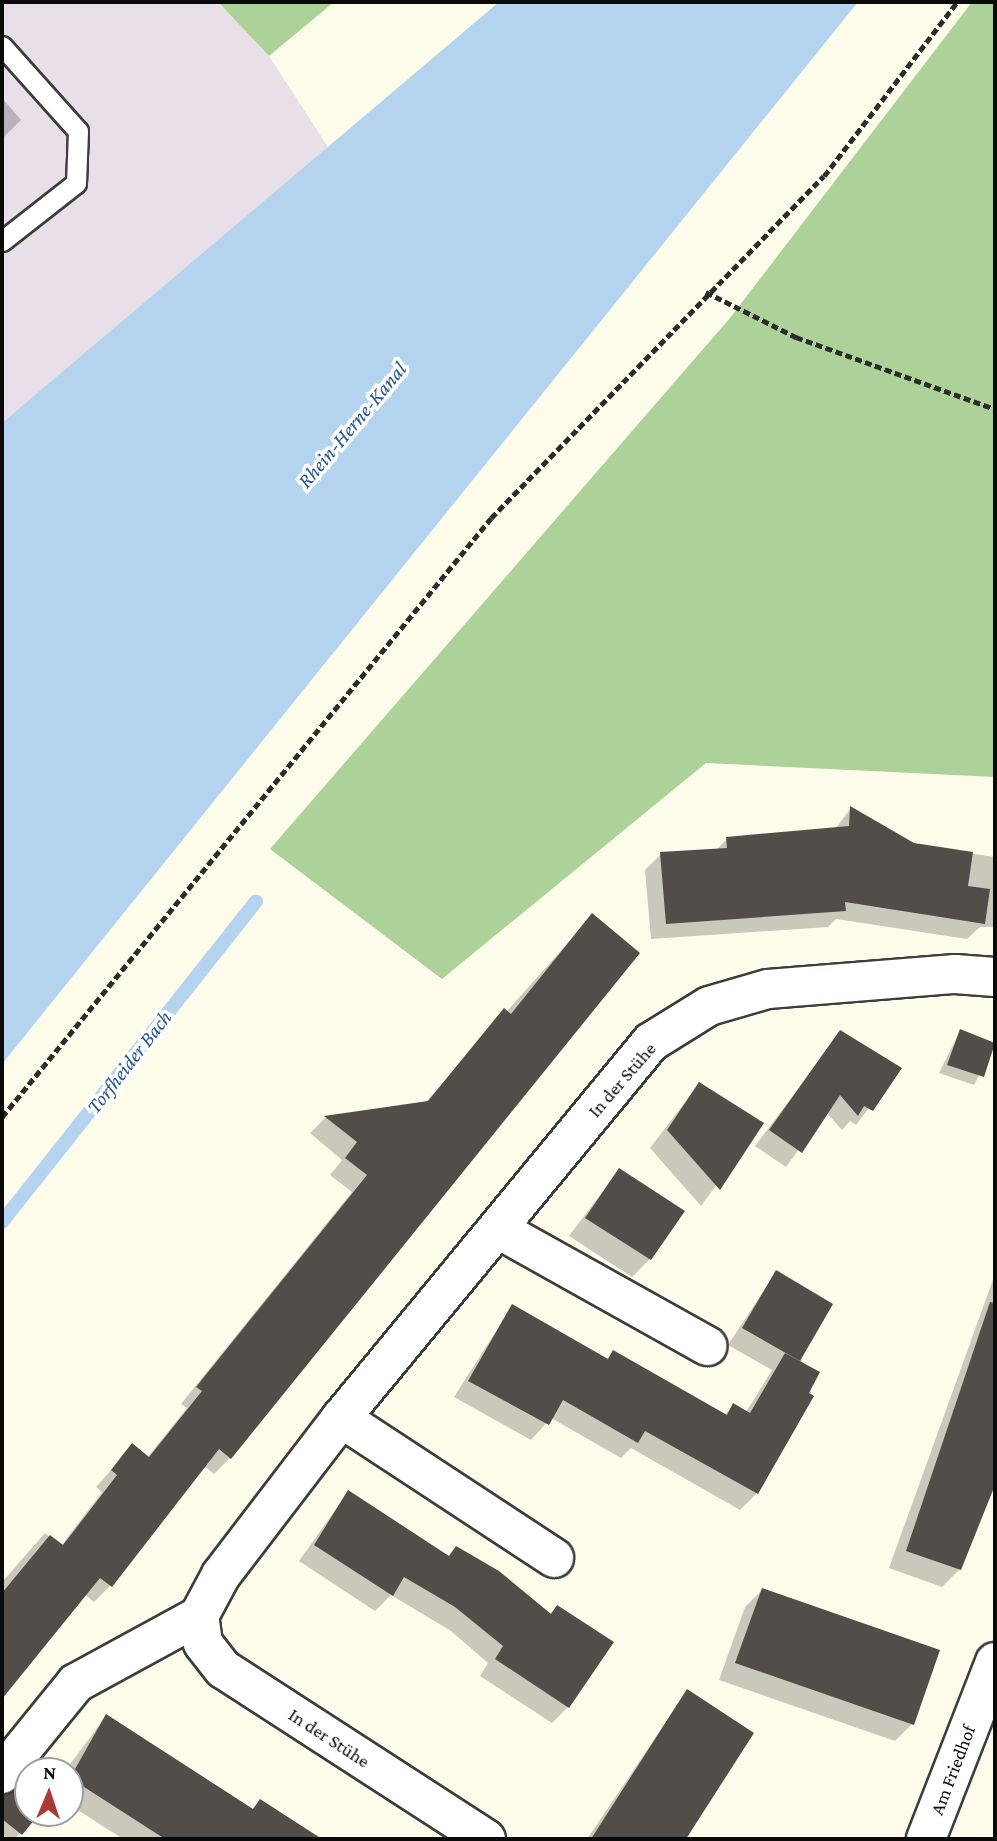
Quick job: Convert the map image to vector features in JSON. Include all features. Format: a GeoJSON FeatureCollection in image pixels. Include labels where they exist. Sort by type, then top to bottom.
{"type":"FeatureCollection","features":[{"type":"Feature","properties":{"kind":"street","name":"In der Stühe"},"geometry":{"type":"LineString","coordinates":[[486,1839],[223,1669],[203,1643],[199,1616],[221,1575],[341,1418],[651,1042],[709,1006],[768,989],[955,974],[995,977]]}},
{"type":"Feature","properties":{"kind":"street"},"geometry":{"type":"LineString","coordinates":[[498,1229],[707,1346]]}},
{"type":"Feature","properties":{"kind":"street"},"geometry":{"type":"LineString","coordinates":[[341,1418],[554,1558]]}},
{"type":"Feature","properties":{"kind":"street"},"geometry":{"type":"LineString","coordinates":[[2,1774],[76,1683],[199,1616]]}},
{"type":"Feature","properties":{"kind":"street","name":"Am Friedhof"},"geometry":{"type":"LineString","coordinates":[[926,1839],[995,1662]]}},
{"type":"Feature","properties":{"kind":"lane"},"geometry":{"type":"LineString","coordinates":[[2,46],[78,131],[76,183],[2,241]]}},
{"type":"Feature","properties":{"kind":"path"},"geometry":{"type":"LineString","coordinates":[[2,1117],[491,518],[706,292],[824,176],[957,2]]}},
{"type":"Feature","properties":{"kind":"path"},"geometry":{"type":"LineString","coordinates":[[706,292],[796,337],[995,409]]}},
{"type":"Feature","properties":{"kind":"shaded area"},"geometry":{"type":"Polygon","coordinates":[[[2,2],[218,2],[269,56],[330,150],[2,423],[2,2]]]}},
{"type":"Feature","properties":{"kind":"green space"},"geometry":{"type":"Polygon","coordinates":[[[218,2],[334,2],[269,56],[218,2]]]}},
{"type":"Feature","properties":{"kind":"green space"},"geometry":{"type":"Polygon","coordinates":[[[972,2],[995,2],[995,777],[706,763],[442,979],[270,849],[730,318],[972,2]]]}},
{"type":"Feature","properties":{"kind":"water","name":"Rhein-Herne-Kanal"},"geometry":{"type":"Polygon","coordinates":[[[499,2],[858,2],[2,1064],[2,423],[499,2]]]}},
{"type":"Feature","properties":{"kind":"building"},"geometry":{"type":"Polygon","coordinates":[[[850,806],[914,843],[973,852],[968,886],[990,889],[985,924],[845,902],[846,911],[666,924],[660,852],[727,848],[726,837],[849,826],[850,806]]]}},
{"type":"Feature","properties":{"kind":"building"},"geometry":{"type":"Polygon","coordinates":[[[592,913],[640,953],[231,1459],[219,1449],[112,1587],[100,1578],[2,1699],[2,1593],[50,1535],[63,1545],[117,1475],[111,1470],[132,1443],[149,1457],[202,1391],[196,1387],[367,1175],[345,1158],[357,1142],[324,1116],[428,1101],[504,1008],[511,1014],[592,913]]]}},
{"type":"Feature","properties":{"kind":"building"},"geometry":{"type":"Polygon","coordinates":[[[960,1029],[995,1043],[984,1077],[947,1065],[960,1029]]]}},
{"type":"Feature","properties":{"kind":"building"},"geometry":{"type":"Polygon","coordinates":[[[840,1030],[902,1068],[873,1111],[864,1106],[858,1116],[840,1095],[802,1153],[769,1130],[840,1030]]]}},
{"type":"Feature","properties":{"kind":"building"},"geometry":{"type":"Polygon","coordinates":[[[699,1082],[764,1123],[720,1190],[667,1130],[699,1082]]]}},
{"type":"Feature","properties":{"kind":"building"},"geometry":{"type":"Polygon","coordinates":[[[619,1168],[685,1211],[651,1260],[585,1218],[619,1168]]]}},
{"type":"Feature","properties":{"kind":"building"},"geometry":{"type":"Polygon","coordinates":[[[776,1270],[833,1304],[800,1361],[742,1328],[776,1270]]]}},
{"type":"Feature","properties":{"kind":"building"},"geometry":{"type":"Polygon","coordinates":[[[990,1302],[995,1303],[995,1485],[961,1570],[906,1551],[990,1302]]]}},
{"type":"Feature","properties":{"kind":"building"},"geometry":{"type":"Polygon","coordinates":[[[512,1304],[608,1359],[613,1350],[727,1415],[733,1403],[750,1413],[785,1353],[820,1372],[809,1393],[814,1396],[758,1494],[645,1431],[638,1443],[563,1400],[549,1425],[468,1381],[512,1304]]]}},
{"type":"Feature","properties":{"kind":"building"},"geometry":{"type":"Polygon","coordinates":[[[348,1490],[449,1556],[456,1546],[499,1571],[551,1614],[557,1605],[614,1642],[569,1708],[495,1659],[503,1646],[455,1607],[404,1577],[393,1596],[314,1545],[348,1490]]]}},
{"type":"Feature","properties":{"kind":"building"},"geometry":{"type":"Polygon","coordinates":[[[762,1588],[940,1650],[914,1725],[735,1663],[762,1588]]]}},
{"type":"Feature","properties":{"kind":"building"},"geometry":{"type":"Polygon","coordinates":[[[687,1689],[754,1733],[686,1839],[591,1839],[687,1689]]]}},
{"type":"Feature","properties":{"kind":"building"},"geometry":{"type":"Polygon","coordinates":[[[106,1714],[253,1809],[260,1799],[322,1839],[165,1839],[84,1787],[84,1757],[82,1757],[106,1714]]]}},
{"type":"Feature","properties":{"kind":"building"},"geometry":{"type":"Polygon","coordinates":[[[14,1789],[14,1827],[29,1827],[22,1835],[2,1819],[2,1795],[14,1789]]]}},
{"type":"Feature","properties":{"kind":"waterway","name":"Torfheider Bach"},"geometry":{"type":"LineString","coordinates":[[2,1222],[256,902]]}}]}
